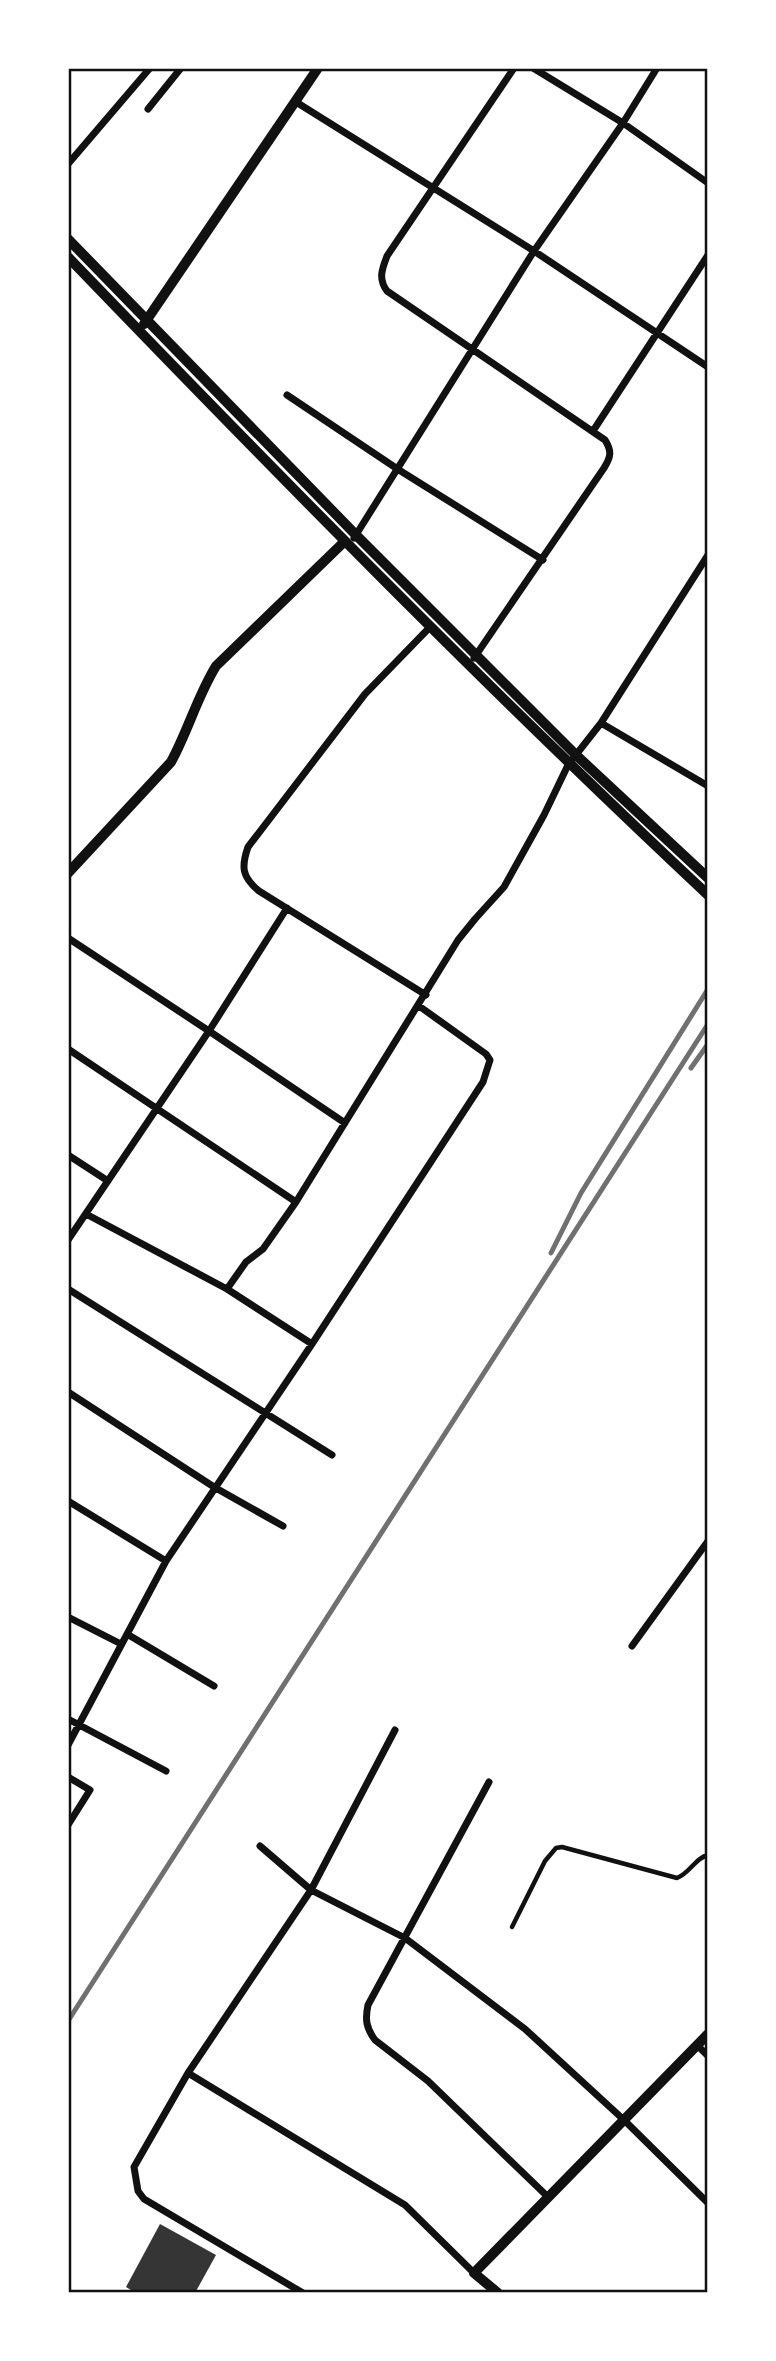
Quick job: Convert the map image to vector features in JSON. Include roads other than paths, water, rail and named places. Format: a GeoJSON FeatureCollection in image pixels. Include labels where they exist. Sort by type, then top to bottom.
{"type":"FeatureCollection","features":[{"type":"Feature","properties":{"kind":"street"},"geometry":{"type":"LineString","coordinates":[[68,164],[150,68]]}},
{"type":"Feature","properties":{"kind":"street"},"geometry":{"type":"LineString","coordinates":[[148,109],[181,68]]}},
{"type":"Feature","properties":{"kind":"street"},"geometry":{"type":"LineString","coordinates":[[139,330],[318,68]]}},
{"type":"Feature","properties":{"kind":"street"},"geometry":{"type":"LineString","coordinates":[[469,665],[610,459],[611,449],[605,440],[593,431],[382,285],[381,278],[387,256],[514,68]]}},
{"type":"Feature","properties":{"kind":"street"},"geometry":{"type":"LineString","coordinates":[[533,68],[623,123],[708,183]]}},
{"type":"Feature","properties":{"kind":"street"},"geometry":{"type":"LineString","coordinates":[[68,873],[171,762],[183,741],[204,685],[216,666],[356,535],[534,251],[623,123],[657,68]]}},
{"type":"Feature","properties":{"kind":"street"},"geometry":{"type":"LineString","coordinates":[[296,102],[534,251],[708,367]]}},
{"type":"Feature","properties":{"kind":"street"},"geometry":{"type":"LineString","coordinates":[[68,239],[356,535],[576,755],[708,878]]}},
{"type":"Feature","properties":{"kind":"street"},"geometry":{"type":"LineString","coordinates":[[593,431],[708,255]]}},
{"type":"Feature","properties":{"kind":"street"},"geometry":{"type":"LineString","coordinates":[[68,257],[568,765],[708,895]]}},
{"type":"Feature","properties":{"kind":"street"},"geometry":{"type":"LineString","coordinates":[[287,395],[399,470],[543,560]]}},
{"type":"Feature","properties":{"kind":"street"},"geometry":{"type":"LineString","coordinates":[[227,1289],[246,1262],[263,1249],[296,1202],[458,940],[515,871],[568,765],[601,723],[708,555]]}},
{"type":"Feature","properties":{"kind":"street"},"geometry":{"type":"LineString","coordinates":[[426,995],[247,881],[243,862],[248,847],[365,694],[431,626]]}},
{"type":"Feature","properties":{"kind":"street"},"geometry":{"type":"LineString","coordinates":[[601,723],[708,786]]}},
{"type":"Feature","properties":{"kind":"street"},"geometry":{"type":"LineString","coordinates":[[68,1240],[209,1031],[287,908]]}},
{"type":"Feature","properties":{"kind":"street"},"geometry":{"type":"LineString","coordinates":[[68,938],[345,1124]]}},
{"type":"Feature","properties":{"kind":"street"},"geometry":{"type":"LineString","coordinates":[[68,1745],[166,1561],[483,1082],[490,1060],[486,1054],[419,1006]]}},
{"type":"Feature","properties":{"kind":"street"},"geometry":{"type":"LineString","coordinates":[[68,1049],[296,1202]]}},
{"type":"Feature","properties":{"kind":"street"},"geometry":{"type":"LineString","coordinates":[[68,1155],[108,1181]]}},
{"type":"Feature","properties":{"kind":"street"},"geometry":{"type":"LineString","coordinates":[[86,1214],[227,1289],[312,1344]]}},
{"type":"Feature","properties":{"kind":"street"},"geometry":{"type":"LineString","coordinates":[[68,1289],[332,1455]]}},
{"type":"Feature","properties":{"kind":"street"},"geometry":{"type":"LineString","coordinates":[[68,1392],[214,1487],[283,1525]]}},
{"type":"Feature","properties":{"kind":"street"},"geometry":{"type":"LineString","coordinates":[[68,1501],[166,1561]]}},
{"type":"Feature","properties":{"kind":"street"},"geometry":{"type":"LineString","coordinates":[[632,1646],[708,1541]]}},
{"type":"Feature","properties":{"kind":"street"},"geometry":{"type":"LineString","coordinates":[[68,1617],[121,1644]]}},
{"type":"Feature","properties":{"kind":"street"},"geometry":{"type":"LineString","coordinates":[[127,1634],[214,1686]]}},
{"type":"Feature","properties":{"kind":"street"},"geometry":{"type":"LineString","coordinates":[[68,1719],[166,1771]]}},
{"type":"Feature","properties":{"kind":"street"},"geometry":{"type":"LineString","coordinates":[[303,2293],[144,2199],[138,2191],[134,2167],[188,2073],[311,1890],[396,1730]]}},
{"type":"Feature","properties":{"kind":"street"},"geometry":{"type":"LineString","coordinates":[[68,1777],[90,1790],[68,1825]]}},
{"type":"Feature","properties":{"kind":"street"},"geometry":{"type":"LineString","coordinates":[[489,1782],[368,2005],[365,2018],[369,2032],[375,2040],[429,2081],[548,2197]]}},
{"type":"Feature","properties":{"kind":"street"},"geometry":{"type":"LineString","coordinates":[[260,1846],[311,1890],[405,1938],[525,2029],[624,2120],[708,2203]]}},
{"type":"Feature","properties":{"kind":"street"},"geometry":{"type":"LineString","coordinates":[[474,2273],[708,2034]]}},
{"type":"Feature","properties":{"kind":"street"},"geometry":{"type":"LineString","coordinates":[[697,2045],[708,2056]]}},
{"type":"Feature","properties":{"kind":"street"},"geometry":{"type":"LineString","coordinates":[[188,2073],[404,2205],[498,2293]]}},
{"type":"Feature","properties":{"kind":"lane"},"geometry":{"type":"LineString","coordinates":[[512,1927],[545,1861],[556,1848],[562,1847],[677,1878],[684,1875],[703,1856],[708,1855]]}},
{"type":"Feature","properties":{"kind":"railway"},"geometry":{"type":"LineString","coordinates":[[551,1253],[581,1193],[708,989]]}},
{"type":"Feature","properties":{"kind":"railway"},"geometry":{"type":"LineString","coordinates":[[68,2021],[708,1024]]}},
{"type":"Feature","properties":{"kind":"railway"},"geometry":{"type":"LineString","coordinates":[[691,1068],[708,1044]]}}]}
